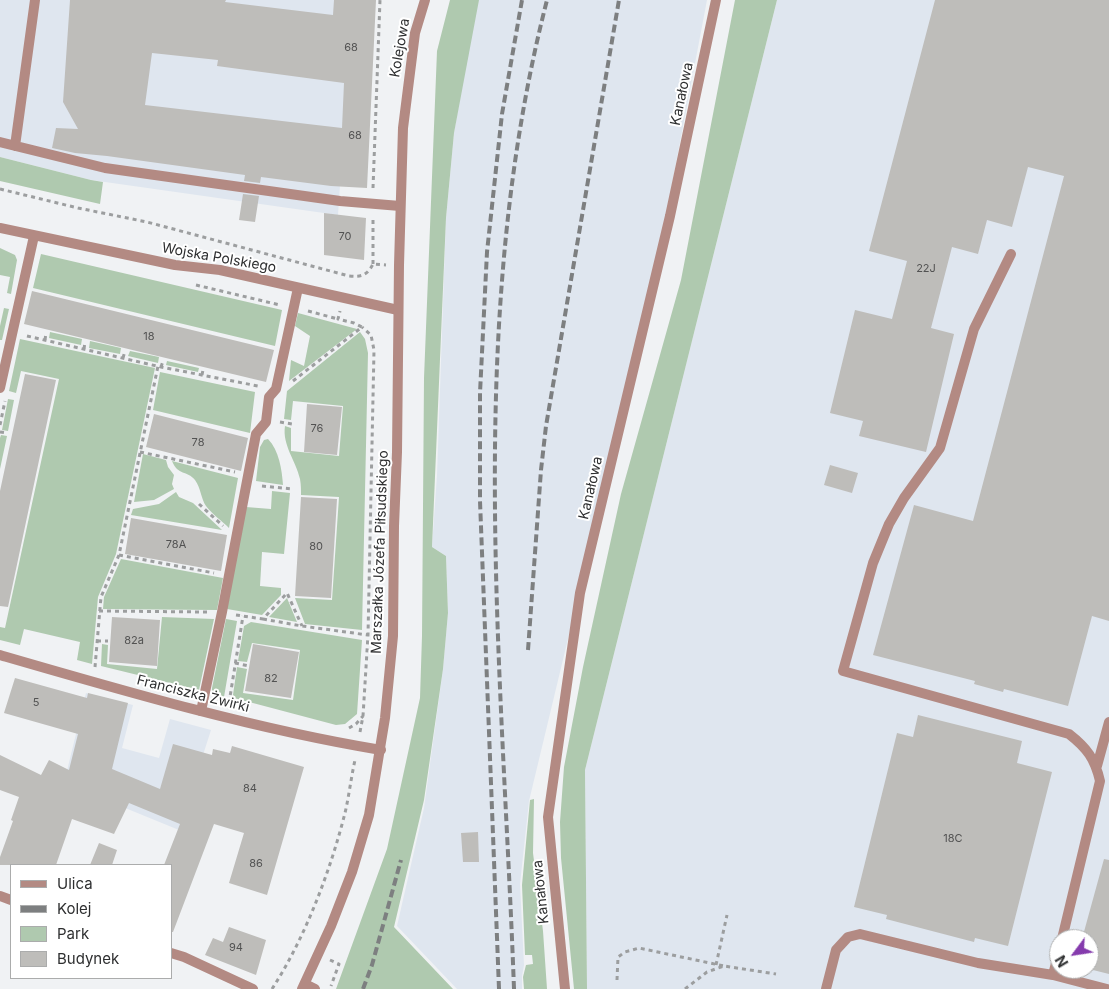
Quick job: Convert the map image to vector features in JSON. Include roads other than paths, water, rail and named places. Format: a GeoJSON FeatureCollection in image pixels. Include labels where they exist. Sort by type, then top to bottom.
{"type":"FeatureCollection","features":[{"type":"Feature","properties":{"kind":"street"},"geometry":{"type":"LineString","coordinates":[[15,146],[35,0]]}},
{"type":"Feature","properties":{"kind":"street","name":"Kolejowa"},"geometry":{"type":"LineString","coordinates":[[405,101],[415,33],[425,0]]}},
{"type":"Feature","properties":{"kind":"street","name":"Kanałowa"},"geometry":{"type":"LineString","coordinates":[[565,989],[548,817],[580,593],[670,216],[716,0]]}},
{"type":"Feature","properties":{"kind":"street","name":"Marszałka Józefa Piłsudskiego"},"geometry":{"type":"LineString","coordinates":[[303,987],[331,926],[352,872],[369,815],[381,750],[393,636],[400,206],[405,101]]}},
{"type":"Feature","properties":{"kind":"street"},"geometry":{"type":"LineString","coordinates":[[0,142],[105,168],[340,201],[400,206]]}},
{"type":"Feature","properties":{"kind":"street","name":"Wojska Polskiego"},"geometry":{"type":"LineString","coordinates":[[0,228],[175,265],[220,270],[398,310]]}},
{"type":"Feature","properties":{"kind":"street"},"geometry":{"type":"LineString","coordinates":[[0,388],[34,236]]}},
{"type":"Feature","properties":{"kind":"street"},"geometry":{"type":"LineString","coordinates":[[1011,254],[974,328],[940,448],[904,498],[889,524],[873,563],[843,671],[1069,734],[1089,752],[1097,766],[1100,781],[1064,929]]}},
{"type":"Feature","properties":{"kind":"street"},"geometry":{"type":"LineString","coordinates":[[201,710],[256,434],[266,422],[269,398],[276,389],[298,288]]}},
{"type":"Feature","properties":{"kind":"street","name":"Franciszka Żwirki"},"geometry":{"type":"LineString","coordinates":[[0,656],[201,710],[326,741],[381,750]]}},
{"type":"Feature","properties":{"kind":"street"},"geometry":{"type":"LineString","coordinates":[[1097,766],[1109,722]]}},
{"type":"Feature","properties":{"kind":"street"},"geometry":{"type":"LineString","coordinates":[[826,989],[836,950],[848,937],[860,934],[978,963],[1049,974]]}},
{"type":"Feature","properties":{"kind":"street"},"geometry":{"type":"LineString","coordinates":[[172,953],[253,989]]}},
{"type":"Feature","properties":{"kind":"street"},"geometry":{"type":"LineString","coordinates":[[1068,979],[1107,989]]}},
{"type":"Feature","properties":{"kind":"street"},"geometry":{"type":"LineString","coordinates":[[303,987],[315,989]]}},
{"type":"Feature","properties":{"kind":"railway"},"geometry":{"type":"LineString","coordinates":[[499,989],[480,501],[480,393],[487,252],[502,114],[522,0]]}},
{"type":"Feature","properties":{"kind":"railway"},"geometry":{"type":"LineString","coordinates":[[514,989],[497,617],[495,492],[497,368],[505,245],[521,122],[547,0]]}},
{"type":"Feature","properties":{"kind":"railway"},"geometry":{"type":"LineString","coordinates":[[528,650],[546,426],[619,0]]}},
{"type":"Feature","properties":{"kind":"railway"},"geometry":{"type":"LineString","coordinates":[[363,989],[372,965],[401,860]]}}]}
